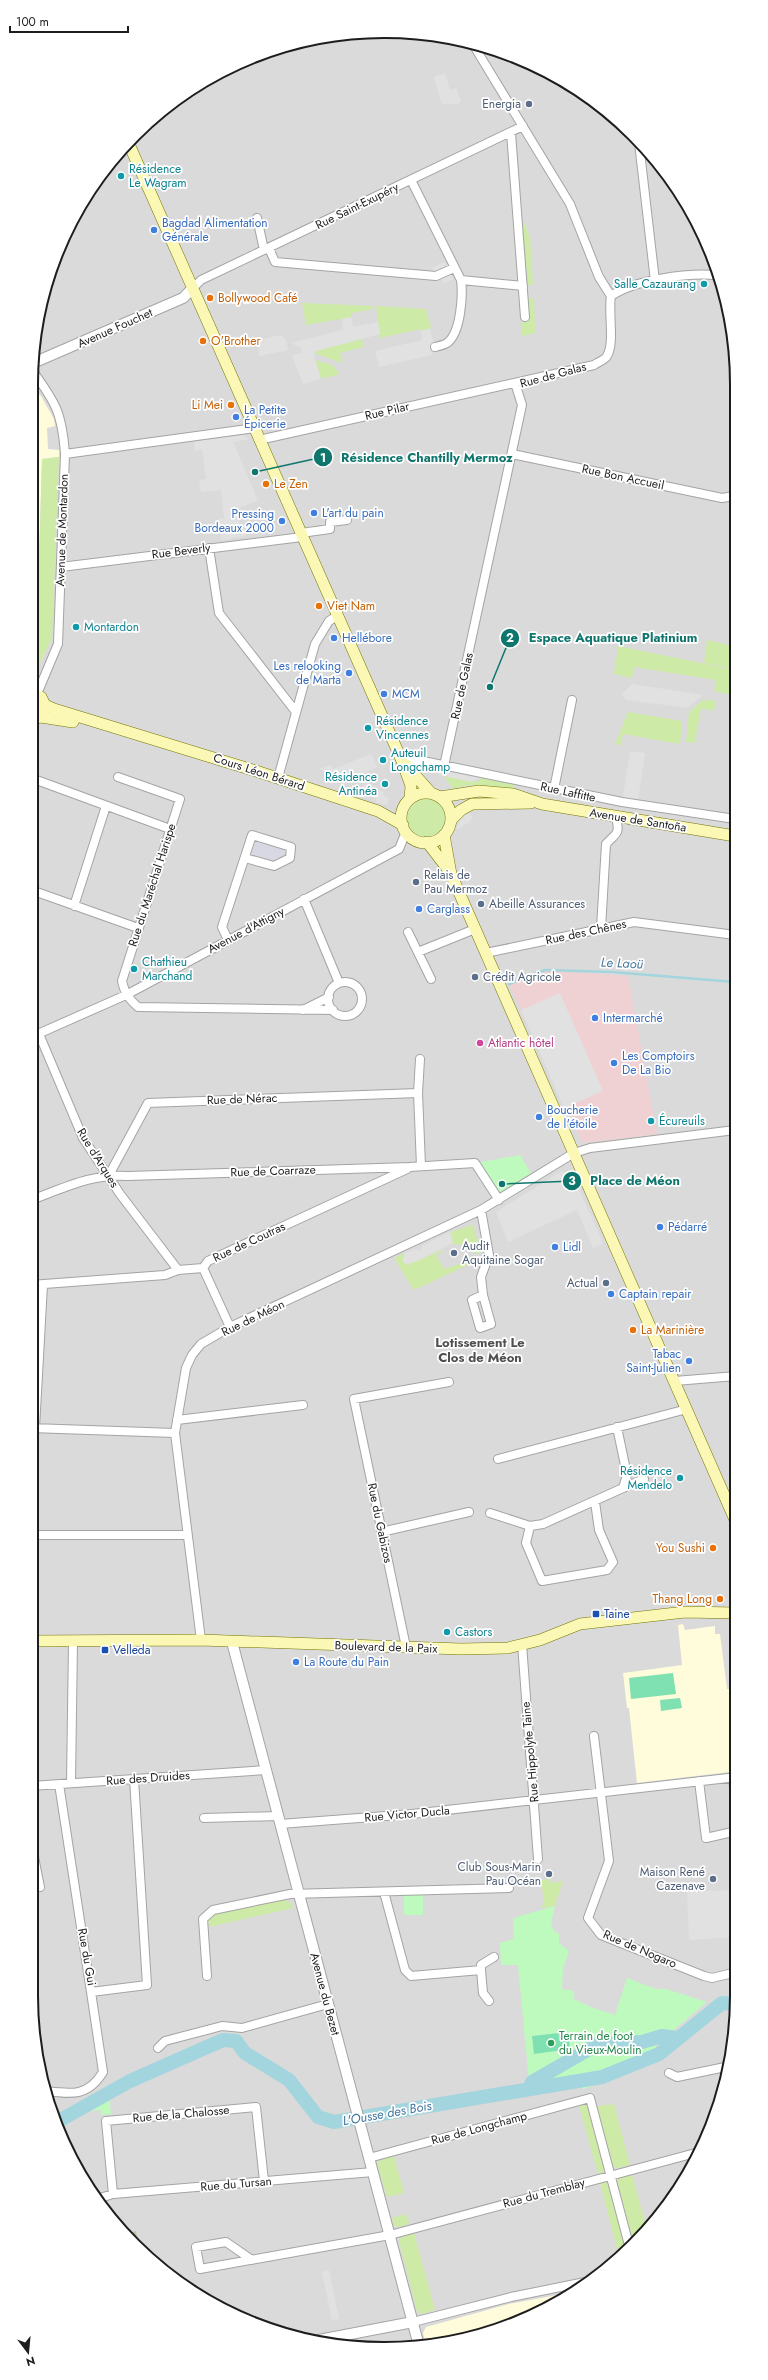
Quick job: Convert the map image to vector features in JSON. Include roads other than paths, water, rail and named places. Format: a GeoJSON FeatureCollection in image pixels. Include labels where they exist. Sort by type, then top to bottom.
{"type":"FeatureCollection","features":[{"type":"Feature","properties":{"kind":"main road"},"geometry":{"type":"LineString","coordinates":[[131,148],[402,761],[411,786],[408,801],[403,810],[405,829],[412,838],[426,842],[451,874]]}},
{"type":"Feature","properties":{"kind":"main road"},"geometry":{"type":"LineString","coordinates":[[38,698],[45,705],[38,715]]}},
{"type":"Feature","properties":{"kind":"main road","name":"Cours Léon Bérard"},"geometry":{"type":"LineString","coordinates":[[45,705],[138,736],[278,778],[378,811],[405,829]]}},
{"type":"Feature","properties":{"kind":"main road","name":"Cours Léon Bérard"},"geometry":{"type":"LineString","coordinates":[[38,718],[138,736]]}},
{"type":"Feature","properties":{"kind":"main road"},"geometry":{"type":"LineString","coordinates":[[402,761],[435,795],[449,807],[451,820],[444,835],[451,874],[730,1508]]}},
{"type":"Feature","properties":{"kind":"main road","name":"Avenue de Santoña"},"geometry":{"type":"LineString","coordinates":[[435,795],[479,791],[513,794],[542,804],[730,835]]}},
{"type":"Feature","properties":{"kind":"main road"},"geometry":{"type":"LineString","coordinates":[[408,801],[416,795],[435,795]]}},
{"type":"Feature","properties":{"kind":"main road","name":"Cours Léon Bérard"},"geometry":{"type":"LineString","coordinates":[[378,811],[392,810],[408,801]]}},
{"type":"Feature","properties":{"kind":"main road","name":"Avenue de Santoña"},"geometry":{"type":"LineString","coordinates":[[451,820],[461,810],[472,804],[542,804]]}},
{"type":"Feature","properties":{"kind":"main road"},"geometry":{"type":"LineString","coordinates":[[426,842],[444,835]]}},
{"type":"Feature","properties":{"kind":"main road","name":"Boulevard de la Paix"},"geometry":{"type":"LineString","coordinates":[[38,1641],[201,1640],[462,1649],[508,1648],[580,1624],[685,1612],[730,1613]]}},
{"type":"Feature","properties":{"kind":"street"},"geometry":{"type":"LineString","coordinates":[[477,51],[570,204],[599,277],[610,296],[622,288],[655,281],[680,276],[713,275]]}},
{"type":"Feature","properties":{"kind":"street","name":"Rue Saint-Exupéry"},"geometry":{"type":"LineString","coordinates":[[193,288],[201,280],[523,126]]}},
{"type":"Feature","properties":{"kind":"street"},"geometry":{"type":"LineString","coordinates":[[511,133],[525,317]]}},
{"type":"Feature","properties":{"kind":"street"},"geometry":{"type":"LineString","coordinates":[[640,152],[655,281]]}},
{"type":"Feature","properties":{"kind":"street"},"geometry":{"type":"LineString","coordinates":[[411,180],[461,280],[462,290],[457,331],[448,342],[435,347]]}},
{"type":"Feature","properties":{"kind":"street"},"geometry":{"type":"LineString","coordinates":[[257,218],[266,249],[275,262],[436,276],[454,268]]}},
{"type":"Feature","properties":{"kind":"street"},"geometry":{"type":"LineString","coordinates":[[461,280],[523,286]]}},
{"type":"Feature","properties":{"kind":"street","name":"Avenue Fouchet"},"geometry":{"type":"LineString","coordinates":[[39,361],[183,298],[193,288]]}},
{"type":"Feature","properties":{"kind":"street","name":"Rue de Galas"},"geometry":{"type":"LineString","coordinates":[[444,766],[522,405],[515,382],[594,365],[606,357],[610,347],[608,309],[610,296]]}},
{"type":"Feature","properties":{"kind":"street","name":"Avenue de Montardon"},"geometry":{"type":"LineString","coordinates":[[38,379],[54,400],[64,428],[65,454],[58,644],[38,686]]}},
{"type":"Feature","properties":{"kind":"street","name":"Rue Pilar"},"geometry":{"type":"LineString","coordinates":[[259,440],[515,382]]}},
{"type":"Feature","properties":{"kind":"street"},"geometry":{"type":"LineString","coordinates":[[65,454],[254,428]]}},
{"type":"Feature","properties":{"kind":"street","name":"Rue Bon Accueil"},"geometry":{"type":"LineString","coordinates":[[512,454],[722,498],[730,497]]}},
{"type":"Feature","properties":{"kind":"street","name":"Rue Beverly"},"geometry":{"type":"LineString","coordinates":[[60,567],[302,535],[330,529],[330,522],[347,520]]}},
{"type":"Feature","properties":{"kind":"street"},"geometry":{"type":"LineString","coordinates":[[210,548],[219,613],[296,712]]}},
{"type":"Feature","properties":{"kind":"street"},"geometry":{"type":"LineString","coordinates":[[278,778],[315,644],[329,620],[337,616]]}},
{"type":"Feature","properties":{"kind":"street"},"geometry":{"type":"LineString","coordinates":[[554,789],[572,700]]}},
{"type":"Feature","properties":{"kind":"street","name":"Rue Laffitte"},"geometry":{"type":"LineString","coordinates":[[402,761],[444,766],[638,805],[730,817]]}},
{"type":"Feature","properties":{"kind":"street","name":"Rue du Maréchal Harispe"},"geometry":{"type":"LineString","coordinates":[[118,777],[180,799],[122,981],[126,995]]}},
{"type":"Feature","properties":{"kind":"street"},"geometry":{"type":"LineString","coordinates":[[38,781],[170,828]]}},
{"type":"Feature","properties":{"kind":"street"},"geometry":{"type":"LineString","coordinates":[[74,906],[106,806]]}},
{"type":"Feature","properties":{"kind":"street"},"geometry":{"type":"LineString","coordinates":[[601,928],[606,844],[614,838],[618,830],[616,817]]}},
{"type":"Feature","properties":{"kind":"street","name":"Avenue d'Attigny"},"geometry":{"type":"LineString","coordinates":[[38,1035],[126,995],[304,899],[399,850],[405,829]]}},
{"type":"Feature","properties":{"kind":"street"},"geometry":{"type":"LineString","coordinates":[[228,940],[222,927],[252,835],[291,847],[290,858],[274,866],[245,858]]}},
{"type":"Feature","properties":{"kind":"street"},"geometry":{"type":"LineString","coordinates":[[38,893],[138,928]]}},
{"type":"Feature","properties":{"kind":"street"},"geometry":{"type":"LineString","coordinates":[[304,899],[339,984]]}},
{"type":"Feature","properties":{"kind":"street","name":"Rue des Chênes"},"geometry":{"type":"LineString","coordinates":[[486,953],[634,922],[730,934]]}},
{"type":"Feature","properties":{"kind":"street"},"geometry":{"type":"LineString","coordinates":[[418,952],[475,929]]}},
{"type":"Feature","properties":{"kind":"street"},"geometry":{"type":"LineString","coordinates":[[408,932],[431,979]]}},
{"type":"Feature","properties":{"kind":"street"},"geometry":{"type":"LineString","coordinates":[[126,995],[138,1007],[300,1011],[333,1010],[343,1015],[349,1015],[354,1013],[361,1005],[361,994],[355,985],[344,982],[334,986],[329,997],[300,1011]]}},
{"type":"Feature","properties":{"kind":"street"},"geometry":{"type":"LineString","coordinates":[[329,997],[333,1010]]}},
{"type":"Feature","properties":{"kind":"street","name":"Rue d'Arques"},"geometry":{"type":"LineString","coordinates":[[38,1042],[83,1138],[109,1175],[120,1194],[178,1270]]}},
{"type":"Feature","properties":{"kind":"street"},"geometry":{"type":"LineString","coordinates":[[420,1059],[418,1093],[421,1166]]}},
{"type":"Feature","properties":{"kind":"street","name":"Rue de Nérac"},"geometry":{"type":"LineString","coordinates":[[109,1175],[148,1103],[418,1093]]}},
{"type":"Feature","properties":{"kind":"street","name":"Rue de Méon"},"geometry":{"type":"LineString","coordinates":[[201,1640],[186,1535],[175,1433],[186,1368],[192,1355],[201,1344],[230,1327],[481,1210],[574,1153],[590,1148],[730,1131]]}},
{"type":"Feature","properties":{"kind":"street","name":"Rue de Coarraze"},"geometry":{"type":"LineString","coordinates":[[38,1197],[92,1178],[109,1175],[128,1176],[410,1167],[475,1163],[499,1200]]}},
{"type":"Feature","properties":{"kind":"street","name":"Rue de Coutras"},"geometry":{"type":"LineString","coordinates":[[38,1285],[165,1275],[178,1270],[203,1268],[208,1261],[410,1167]]}},
{"type":"Feature","properties":{"kind":"street"},"geometry":{"type":"LineString","coordinates":[[481,1210],[489,1256],[481,1277],[483,1295]]}},
{"type":"Feature","properties":{"kind":"street"},"geometry":{"type":"LineString","coordinates":[[203,1268],[230,1327]]}},
{"type":"Feature","properties":{"kind":"street"},"geometry":{"type":"LineString","coordinates":[[38,1363],[44,1284]]}},
{"type":"Feature","properties":{"kind":"street"},"geometry":{"type":"LineString","coordinates":[[675,1381],[730,1376]]}},
{"type":"Feature","properties":{"kind":"street","name":"Rue du Gabizos"},"geometry":{"type":"LineString","coordinates":[[406,1647],[354,1399],[449,1382]]}},
{"type":"Feature","properties":{"kind":"street"},"geometry":{"type":"LineString","coordinates":[[177,1420],[303,1405]]}},
{"type":"Feature","properties":{"kind":"street"},"geometry":{"type":"LineString","coordinates":[[498,1459],[687,1409]]}},
{"type":"Feature","properties":{"kind":"street"},"geometry":{"type":"LineString","coordinates":[[617,1427],[627,1475],[623,1488]]}},
{"type":"Feature","properties":{"kind":"street"},"geometry":{"type":"LineString","coordinates":[[38,1428],[175,1433]]}},
{"type":"Feature","properties":{"kind":"street"},"geometry":{"type":"LineString","coordinates":[[490,1513],[530,1526],[543,1524],[644,1479]]}},
{"type":"Feature","properties":{"kind":"street"},"geometry":{"type":"LineString","coordinates":[[530,1526],[526,1543],[542,1581],[607,1570],[613,1562],[600,1530],[594,1502]]}},
{"type":"Feature","properties":{"kind":"street"},"geometry":{"type":"LineString","coordinates":[[381,1532],[470,1512]]}},
{"type":"Feature","properties":{"kind":"street"},"geometry":{"type":"LineString","coordinates":[[38,1535],[186,1535]]}},
{"type":"Feature","properties":{"kind":"street"},"geometry":{"type":"LineString","coordinates":[[71,1783],[73,1641]]}},
{"type":"Feature","properties":{"kind":"street","name":"Avenue du Bezet"},"geometry":{"type":"LineString","coordinates":[[232,1642],[418,2340]]}},
{"type":"Feature","properties":{"kind":"street","name":"Rue Hippolyte Taine"},"geometry":{"type":"LineString","coordinates":[[522,1644],[538,1859]]}},
{"type":"Feature","properties":{"kind":"street","name":"Rue de Nogaro"},"geometry":{"type":"LineString","coordinates":[[594,1736],[609,1861],[588,1918],[601,1935],[712,1978],[730,1974]]}},
{"type":"Feature","properties":{"kind":"street","name":"Rue des Druides"},"geometry":{"type":"LineString","coordinates":[[38,1786],[266,1770]]}},
{"type":"Feature","properties":{"kind":"street","name":"Rue Victor Ducla"},"geometry":{"type":"LineString","coordinates":[[204,1818],[279,1820],[412,1814],[730,1778]]}},
{"type":"Feature","properties":{"kind":"street","name":"Rue du Gui"},"geometry":{"type":"LineString","coordinates":[[59,1784],[91,1992],[147,1985],[134,1779]]}},
{"type":"Feature","properties":{"kind":"street"},"geometry":{"type":"LineString","coordinates":[[699,1781],[706,1838],[730,1833]]}},
{"type":"Feature","properties":{"kind":"street"},"geometry":{"type":"LineString","coordinates":[[38,1877],[40,1887]]}},
{"type":"Feature","properties":{"kind":"street"},"geometry":{"type":"LineString","coordinates":[[207,1976],[203,1919],[213,1910],[298,1894],[509,1888]]}},
{"type":"Feature","properties":{"kind":"street"},"geometry":{"type":"LineString","coordinates":[[384,1892],[405,1970],[411,1976],[481,1970]]}},
{"type":"Feature","properties":{"kind":"street"},"geometry":{"type":"LineString","coordinates":[[489,2001],[483,1993],[480,1965],[494,1957]]}},
{"type":"Feature","properties":{"kind":"street"},"geometry":{"type":"LineString","coordinates":[[52,2092],[73,2095],[97,2082],[103,2072],[91,1992]]}},
{"type":"Feature","properties":{"kind":"street"},"geometry":{"type":"LineString","coordinates":[[158,2048],[164,2041],[222,2026],[242,2028],[328,2004]]}},
{"type":"Feature","properties":{"kind":"street"},"geometry":{"type":"LineString","coordinates":[[668,2073],[677,2077],[722,2068]]}},
{"type":"Feature","properties":{"kind":"street","name":"Rue de Longchamp"},"geometry":{"type":"LineString","coordinates":[[369,2158],[590,2098],[611,2176]]}},
{"type":"Feature","properties":{"kind":"street","name":"Rue de la Chalosse"},"geometry":{"type":"LineString","coordinates":[[113,2194],[106,2120],[256,2107],[264,2181]]}},
{"type":"Feature","properties":{"kind":"street","name":"Rue du Tremblay"},"geometry":{"type":"LineString","coordinates":[[252,2260],[226,2242],[196,2247],[200,2269],[252,2260],[390,2235],[691,2154]]}},
{"type":"Feature","properties":{"kind":"street","name":"Rue du Tursan"},"geometry":{"type":"LineString","coordinates":[[102,2197],[113,2194],[373,2172]]}},
{"type":"Feature","properties":{"kind":"street"},"geometry":{"type":"LineString","coordinates":[[611,2176],[628,2242]]}},
{"type":"Feature","properties":{"kind":"street"},"geometry":{"type":"LineString","coordinates":[[331,2338],[413,2322],[511,2297],[576,2284]]}},
{"type":"Feature","properties":{"kind":"waterway","name":"Le Laoü"},"geometry":{"type":"LineString","coordinates":[[509,984],[545,970],[612,972],[730,982]]}},
{"type":"Feature","properties":{"kind":"waterway","name":"L'Ousse des Bois"},"geometry":{"type":"LineString","coordinates":[[61,2120],[130,2081],[223,2040],[236,2041],[245,2053],[289,2080],[318,2117],[334,2122],[602,2077],[659,2054],[722,2003],[730,2004]]}},
{"type":"Feature","properties":{"kind":"waterway","name":"L'Ousse des Bois"},"geometry":{"type":"LineString","coordinates":[[529,2089],[532,2082],[598,2044],[642,2042],[662,2036],[677,2038]]}},
{"type":"Feature","properties":{"kind":"place","name":"Energia"},"geometry":{"type":"Point","coordinates":[529,104]}},
{"type":"Feature","properties":{"kind":"place","name":"Résidence Le Wagram"},"geometry":{"type":"Point","coordinates":[121,176]}},
{"type":"Feature","properties":{"kind":"place","name":"Bagdad Alimentation Générale"},"geometry":{"type":"Point","coordinates":[154,230]}},
{"type":"Feature","properties":{"kind":"place","name":"Salle Cazaurang"},"geometry":{"type":"Point","coordinates":[704,284]}},
{"type":"Feature","properties":{"kind":"place","name":"Bollywood Café"},"geometry":{"type":"Point","coordinates":[210,298]}},
{"type":"Feature","properties":{"kind":"place","name":"O'Brother"},"geometry":{"type":"Point","coordinates":[203,341]}},
{"type":"Feature","properties":{"kind":"place","name":"Li Mei"},"geometry":{"type":"Point","coordinates":[231,405]}},
{"type":"Feature","properties":{"kind":"place","name":"La Petite Épicerie"},"geometry":{"type":"Point","coordinates":[236,417]}},
{"type":"Feature","properties":{"kind":"place","name":"Résidence Chantilly Mermoz"},"geometry":{"type":"Point","coordinates":[255,472]}},
{"type":"Feature","properties":{"kind":"place","name":"Le Zen"},"geometry":{"type":"Point","coordinates":[266,484]}},
{"type":"Feature","properties":{"kind":"place","name":"L'art du pain"},"geometry":{"type":"Point","coordinates":[314,513]}},
{"type":"Feature","properties":{"kind":"place","name":"Pressing Bordeaux 2000"},"geometry":{"type":"Point","coordinates":[282,521]}},
{"type":"Feature","properties":{"kind":"place","name":"Viet Nam"},"geometry":{"type":"Point","coordinates":[319,606]}},
{"type":"Feature","properties":{"kind":"place","name":"Montardon"},"geometry":{"type":"Point","coordinates":[76,627]}},
{"type":"Feature","properties":{"kind":"place","name":"Hellébore"},"geometry":{"type":"Point","coordinates":[334,638]}},
{"type":"Feature","properties":{"kind":"place","name":"Les relooking de Marta"},"geometry":{"type":"Point","coordinates":[349,673]}},
{"type":"Feature","properties":{"kind":"place","name":"Espace Aquatique Platinium"},"geometry":{"type":"Point","coordinates":[490,687]}},
{"type":"Feature","properties":{"kind":"place","name":"MCM"},"geometry":{"type":"Point","coordinates":[384,694]}},
{"type":"Feature","properties":{"kind":"place","name":"Résidence Vincennes"},"geometry":{"type":"Point","coordinates":[368,728]}},
{"type":"Feature","properties":{"kind":"place","name":"Auteuil Longchamp"},"geometry":{"type":"Point","coordinates":[383,760]}},
{"type":"Feature","properties":{"kind":"place","name":"Résidence Antinéa"},"geometry":{"type":"Point","coordinates":[385,784]}},
{"type":"Feature","properties":{"kind":"place","name":"Relais de Pau Mermoz"},"geometry":{"type":"Point","coordinates":[416,882]}},
{"type":"Feature","properties":{"kind":"place","name":"Abeille Assurances"},"geometry":{"type":"Point","coordinates":[481,904]}},
{"type":"Feature","properties":{"kind":"place","name":"Carglass"},"geometry":{"type":"Point","coordinates":[419,909]}},
{"type":"Feature","properties":{"kind":"place","name":"Chathieu Marchand"},"geometry":{"type":"Point","coordinates":[134,969]}},
{"type":"Feature","properties":{"kind":"place","name":"Crédit Agricole"},"geometry":{"type":"Point","coordinates":[475,977]}},
{"type":"Feature","properties":{"kind":"place","name":"Intermarché"},"geometry":{"type":"Point","coordinates":[595,1018]}},
{"type":"Feature","properties":{"kind":"place","name":"Atlantic hôtel"},"geometry":{"type":"Point","coordinates":[480,1043]}},
{"type":"Feature","properties":{"kind":"place","name":"Les Comptoirs De La Bio"},"geometry":{"type":"Point","coordinates":[614,1063]}},
{"type":"Feature","properties":{"kind":"place","name":"Boucherie de l'étoile"},"geometry":{"type":"Point","coordinates":[539,1117]}},
{"type":"Feature","properties":{"kind":"place","name":"Écureuils"},"geometry":{"type":"Point","coordinates":[651,1121]}},
{"type":"Feature","properties":{"kind":"place","name":"Place de Méon"},"geometry":{"type":"Point","coordinates":[502,1184]}},
{"type":"Feature","properties":{"kind":"place","name":"Pédarré"},"geometry":{"type":"Point","coordinates":[660,1227]}},
{"type":"Feature","properties":{"kind":"place","name":"Lidl"},"geometry":{"type":"Point","coordinates":[555,1247]}},
{"type":"Feature","properties":{"kind":"place","name":"Audit Aquitaine Sogar"},"geometry":{"type":"Point","coordinates":[454,1253]}},
{"type":"Feature","properties":{"kind":"place","name":"Actual"},"geometry":{"type":"Point","coordinates":[606,1283]}},
{"type":"Feature","properties":{"kind":"place","name":"Captain repair"},"geometry":{"type":"Point","coordinates":[611,1294]}},
{"type":"Feature","properties":{"kind":"place","name":"La Marinière"},"geometry":{"type":"Point","coordinates":[633,1330]}},
{"type":"Feature","properties":{"kind":"place","name":"Tabac Saint-Julien"},"geometry":{"type":"Point","coordinates":[689,1361]}},
{"type":"Feature","properties":{"kind":"place","name":"Résidence Mendelo"},"geometry":{"type":"Point","coordinates":[680,1478]}},
{"type":"Feature","properties":{"kind":"place","name":"You Sushi"},"geometry":{"type":"Point","coordinates":[713,1548]}},
{"type":"Feature","properties":{"kind":"place","name":"Thang Long"},"geometry":{"type":"Point","coordinates":[720,1599]}},
{"type":"Feature","properties":{"kind":"place","name":"Taine"},"geometry":{"type":"Point","coordinates":[596,1614]}},
{"type":"Feature","properties":{"kind":"place","name":"Castors"},"geometry":{"type":"Point","coordinates":[447,1632]}},
{"type":"Feature","properties":{"kind":"place","name":"Velleda"},"geometry":{"type":"Point","coordinates":[105,1650]}},
{"type":"Feature","properties":{"kind":"place","name":"La Route du Pain"},"geometry":{"type":"Point","coordinates":[296,1662]}},
{"type":"Feature","properties":{"kind":"place","name":"Club Sous-Marin Pau Océan"},"geometry":{"type":"Point","coordinates":[549,1874]}},
{"type":"Feature","properties":{"kind":"place","name":"Maison René Cazenave"},"geometry":{"type":"Point","coordinates":[713,1879]}},
{"type":"Feature","properties":{"kind":"place","name":"Terrain de foot du Vieux-Moulin"},"geometry":{"type":"Point","coordinates":[551,2043]}},
{"type":"Feature","properties":{"kind":"district","name":"Lotissement Le Clos de Méon"},"geometry":{"type":"Point","coordinates":[480,1350]}}]}
